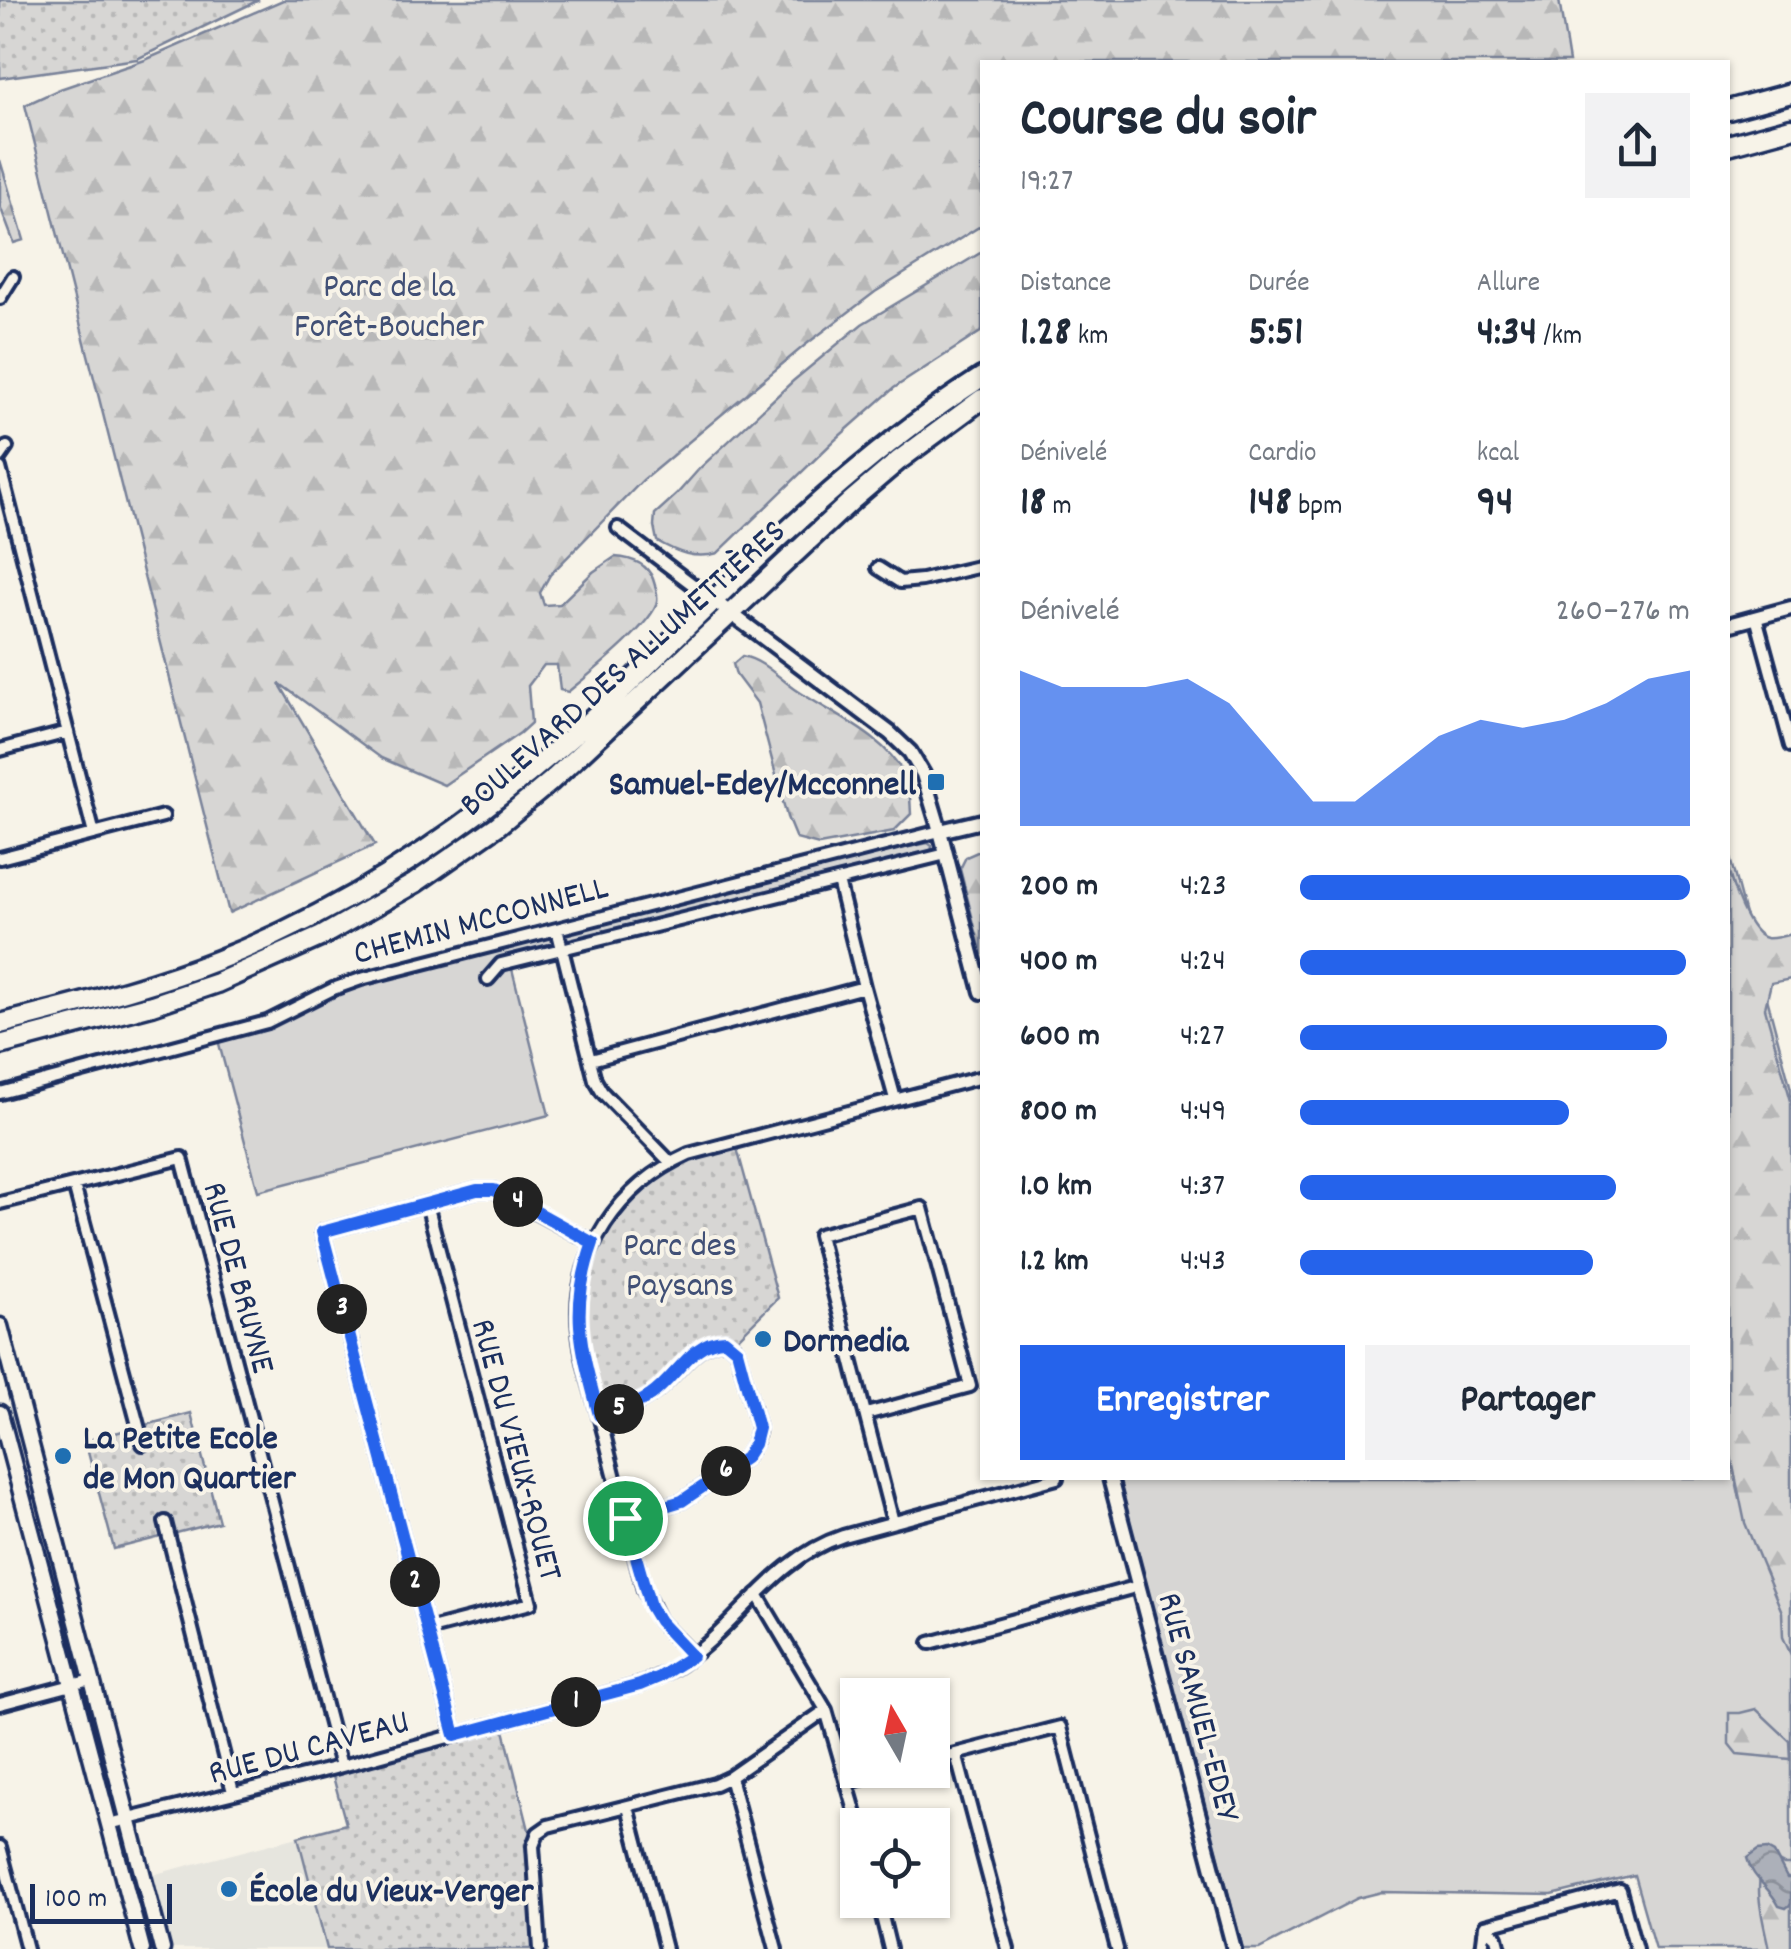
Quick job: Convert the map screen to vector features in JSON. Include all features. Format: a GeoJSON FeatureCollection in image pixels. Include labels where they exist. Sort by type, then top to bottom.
{"type":"FeatureCollection","features":[{"type":"Feature","properties":{"kind":"highway"},"geometry":{"type":"LineString","coordinates":[[1730,109],[1791,93]]}},
{"type":"Feature","properties":{"kind":"highway"},"geometry":{"type":"LineString","coordinates":[[1730,144],[1791,128]]}},
{"type":"Feature","properties":{"kind":"highway","name":"BOULEVARD DES ALLUMETTIÈRES"},"geometry":{"type":"LineString","coordinates":[[0,1024],[202,966],[310,919],[361,892],[448,836],[587,723],[827,494],[924,415],[980,378]]}},
{"type":"Feature","properties":{"kind":"highway","name":"BOULEVARD DES ALLUMETTIÈRES"},"geometry":{"type":"LineString","coordinates":[[0,1045],[152,1005],[218,983],[320,937],[460,853],[550,782],[852,500],[980,400]]}},
{"type":"Feature","properties":{"kind":"main road"},"geometry":{"type":"LineString","coordinates":[[0,1326],[162,1949]]}},
{"type":"Feature","properties":{"kind":"main road"},"geometry":{"type":"LineString","coordinates":[[0,1413],[142,1949]]}},
{"type":"Feature","properties":{"kind":"street"},"geometry":{"type":"LineString","coordinates":[[0,298],[13,277]]}},
{"type":"Feature","properties":{"kind":"street"},"geometry":{"type":"LineString","coordinates":[[0,468],[94,834]]}},
{"type":"Feature","properties":{"kind":"street"},"geometry":{"type":"LineString","coordinates":[[618,528],[910,752],[923,774],[980,984]]}},
{"type":"Feature","properties":{"kind":"street"},"geometry":{"type":"LineString","coordinates":[[878,568],[900,582],[980,566]]}},
{"type":"Feature","properties":{"kind":"street"},"geometry":{"type":"LineString","coordinates":[[1730,624],[1791,608]]}},
{"type":"Feature","properties":{"kind":"street"},"geometry":{"type":"LineString","coordinates":[[1756,617],[1791,746]]}},
{"type":"Feature","properties":{"kind":"street"},"geometry":{"type":"LineString","coordinates":[[0,750],[68,732]]}},
{"type":"Feature","properties":{"kind":"street"},"geometry":{"type":"LineString","coordinates":[[0,858],[163,816]]}},
{"type":"Feature","properties":{"kind":"street","name":"CHEMIN MCCONNELL"},"geometry":{"type":"LineString","coordinates":[[0,1092],[267,1022],[360,979],[980,822]]}},
{"type":"Feature","properties":{"kind":"street"},"geometry":{"type":"LineString","coordinates":[[488,979],[501,964],[946,854]]}},
{"type":"Feature","properties":{"kind":"street"},"geometry":{"type":"LineString","coordinates":[[838,880],[895,1099]]}},
{"type":"Feature","properties":{"kind":"street"},"geometry":{"type":"LineString","coordinates":[[556,929],[595,1080],[602,1092],[671,1162]]}},
{"type":"Feature","properties":{"kind":"street"},"geometry":{"type":"LineString","coordinates":[[591,1060],[864,987]]}},
{"type":"Feature","properties":{"kind":"street"},"geometry":{"type":"LineString","coordinates":[[692,1656],[650,1606],[583,1358],[578,1312],[584,1267],[593,1243],[621,1203],[650,1176],[689,1154],[980,1078]]}},
{"type":"Feature","properties":{"kind":"street","name":"RUE DE BRUYNE"},"geometry":{"type":"LineString","coordinates":[[0,1203],[182,1158],[341,1766]]}},
{"type":"Feature","properties":{"kind":"street"},"geometry":{"type":"LineString","coordinates":[[74,1185],[144,1444]]}},
{"type":"Feature","properties":{"kind":"street"},"geometry":{"type":"LineString","coordinates":[[455,1735],[322,1232],[477,1190],[494,1190],[593,1243]]}},
{"type":"Feature","properties":{"kind":"street","name":"RUE DU VIEUX-ROUET"},"geometry":{"type":"LineString","coordinates":[[426,1204],[532,1603],[428,1630]]}},
{"type":"Feature","properties":{"kind":"street"},"geometry":{"type":"LineString","coordinates":[[866,1414],[970,1386],[922,1208],[819,1236],[894,1522]]}},
{"type":"Feature","properties":{"kind":"street"},"geometry":{"type":"LineString","coordinates":[[599,1415],[652,1395],[702,1345],[725,1340],[737,1350],[758,1428],[745,1458],[682,1501],[625,1518]]}},
{"type":"Feature","properties":{"kind":"street","name":"RUE DU CAVEAU"},"geometry":{"type":"LineString","coordinates":[[109,1824],[640,1685],[692,1656],[788,1564],[814,1547],[1050,1480]]}},
{"type":"Feature","properties":{"kind":"street","name":"RUE SAMUEL-EDEY"},"geometry":{"type":"LineString","coordinates":[[1111,1480],[1234,1949]]}},
{"type":"Feature","properties":{"kind":"street"},"geometry":{"type":"LineString","coordinates":[[165,1522],[234,1792]]}},
{"type":"Feature","properties":{"kind":"street"},"geometry":{"type":"LineString","coordinates":[[930,1642],[1139,1586]]}},
{"type":"Feature","properties":{"kind":"street"},"geometry":{"type":"LineString","coordinates":[[757,1594],[826,1710],[840,1754]]}},
{"type":"Feature","properties":{"kind":"street"},"geometry":{"type":"LineString","coordinates":[[0,1704],[91,1680]]}},
{"type":"Feature","properties":{"kind":"street"},"geometry":{"type":"LineString","coordinates":[[540,1949],[532,1846],[538,1834],[548,1826],[715,1784],[826,1710]]}},
{"type":"Feature","properties":{"kind":"street"},"geometry":{"type":"LineString","coordinates":[[950,1756],[1060,1727],[1117,1949]]}},
{"type":"Feature","properties":{"kind":"street"},"geometry":{"type":"LineString","coordinates":[[956,1754],[1008,1949]]}},
{"type":"Feature","properties":{"kind":"street"},"geometry":{"type":"LineString","coordinates":[[730,1777],[776,1949]]}},
{"type":"Feature","properties":{"kind":"street"},"geometry":{"type":"LineString","coordinates":[[628,1807],[666,1949]]}},
{"type":"Feature","properties":{"kind":"street"},"geometry":{"type":"LineString","coordinates":[[0,1847],[27,1949]]}},
{"type":"Feature","properties":{"kind":"street"},"geometry":{"type":"LineString","coordinates":[[1486,1926],[1620,1890],[1636,1949]]}},
{"type":"Feature","properties":{"kind":"street"},"geometry":{"type":"LineString","coordinates":[[882,1918],[890,1949]]}},
{"type":"Feature","properties":{"kind":"street"},"geometry":{"type":"LineString","coordinates":[[1482,1949],[1486,1926]]}},
{"type":"Feature","properties":{"kind":"street"},"geometry":{"type":"LineString","coordinates":[[1486,1926],[1497,1937],[1500,1949]]}},
{"type":"Feature","properties":{"kind":"shaded area","name":"École du Vieux-Verger"},"geometry":{"type":"Polygon","coordinates":[[[298,1837],[327,1949],[162,1949],[144,1877],[298,1837]]]}},
{"type":"Feature","properties":{"kind":"green space"},"geometry":{"type":"Polygon","coordinates":[[[0,0],[259,0],[137,59],[0,78],[0,0]]]}},
{"type":"Feature","properties":{"kind":"green space","name":"Parc de la Forêt-Boucher"},"geometry":{"type":"Polygon","coordinates":[[[283,0],[1559,0],[1569,60],[980,60],[980,226],[875,292],[643,480],[550,575],[540,593],[544,605],[560,604],[615,557],[632,560],[650,574],[656,591],[657,602],[644,623],[568,692],[560,690],[557,665],[544,665],[528,686],[531,723],[444,785],[381,758],[279,683],[375,845],[229,913],[25,105],[145,60],[283,0]]]}},
{"type":"Feature","properties":{"kind":"green space"},"geometry":{"type":"Polygon","coordinates":[[[0,160],[24,240],[14,243],[0,206],[0,160]]]}},
{"type":"Feature","properties":{"kind":"green space"},"geometry":{"type":"Polygon","coordinates":[[[980,253],[980,332],[894,388],[718,553],[686,554],[657,541],[655,514],[793,381],[862,324],[980,253]]]}},
{"type":"Feature","properties":{"kind":"green space"},"geometry":{"type":"Polygon","coordinates":[[[742,656],[764,665],[856,726],[896,762],[908,784],[911,814],[894,831],[819,845],[796,839],[757,703],[736,675],[733,664],[742,656]]]}},
{"type":"Feature","properties":{"kind":"green space"},"geometry":{"type":"Polygon","coordinates":[[[928,843],[932,846],[931,854],[510,961],[549,1115],[258,1191],[217,1036],[267,1022],[333,989],[735,883],[928,843]]]}},
{"type":"Feature","properties":{"kind":"green space"},"geometry":{"type":"Polygon","coordinates":[[[980,851],[980,947],[960,869],[966,857],[980,851]]]}},
{"type":"Feature","properties":{"kind":"green space"},"geometry":{"type":"Polygon","coordinates":[[[1730,858],[1791,1089],[1791,1949],[1655,1949],[1634,1875],[1552,1895],[1382,1892],[1358,1898],[1259,1949],[1243,1949],[1119,1480],[1730,1480],[1730,858]]]}},
{"type":"Feature","properties":{"kind":"green space"},"geometry":{"type":"Polygon","coordinates":[[[1730,874],[1741,907],[1759,934],[1769,938],[1791,934],[1791,979],[1771,983],[1765,1008],[1791,1101],[1791,1655],[1783,1637],[1782,1612],[1745,1523],[1730,1452],[1730,874]]]}},
{"type":"Feature","properties":{"kind":"green space","name":"Parc des Paysans"},"geometry":{"type":"Polygon","coordinates":[[[735,1141],[778,1298],[732,1344],[714,1340],[652,1395],[599,1415],[583,1358],[580,1290],[608,1219],[673,1162],[735,1141]]]}},
{"type":"Feature","properties":{"kind":"green space"},"geometry":{"type":"Polygon","coordinates":[[[191,1413],[219,1522],[114,1549],[85,1441],[191,1413]]]}},
{"type":"Feature","properties":{"kind":"green space"},"geometry":{"type":"Polygon","coordinates":[[[1756,1709],[1790,1741],[1791,1759],[1737,1754],[1729,1744],[1729,1713],[1756,1709]]]}},
{"type":"Feature","properties":{"kind":"green space"},"geometry":{"type":"Polygon","coordinates":[[[502,1722],[533,1846],[540,1949],[327,1949],[298,1837],[346,1824],[331,1769],[502,1722]]]}},
{"type":"Feature","properties":{"kind":"green space"},"geometry":{"type":"Polygon","coordinates":[[[1767,1856],[1791,1865],[1791,1949],[1769,1949],[1759,1890],[1767,1856]]]}},
{"type":"Feature","properties":{"kind":"water"},"geometry":{"type":"Polygon","coordinates":[[[1767,1849],[1774,1853],[1787,1878],[1791,1878],[1791,1904],[1786,1908],[1779,1906],[1747,1858],[1767,1849]]]}},
{"type":"Feature","properties":{"kind":"place","name":"Samuel-Edey/Mcconnell"},"geometry":{"type":"Point","coordinates":[936,782]}},
{"type":"Feature","properties":{"kind":"place","name":"Dormedia"},"geometry":{"type":"Point","coordinates":[763,1339]}},
{"type":"Feature","properties":{"kind":"place","name":"La Petite Ecole de Mon Quartier"},"geometry":{"type":"Point","coordinates":[63,1456]}},
{"type":"Feature","properties":{"kind":"place","name":"École du Vieux-Verger"},"geometry":{"type":"Point","coordinates":[229,1889]}},
{"type":"Feature","properties":{"kind":"route"},"geometry":{"type":"LineString","coordinates":[[477,1190],[494,1190],[593,1243],[584,1267],[578,1312],[583,1358],[599,1415],[652,1395],[702,1345],[714,1340],[732,1344],[737,1350],[758,1428],[754,1444],[745,1458],[682,1501],[625,1518],[650,1606],[692,1656],[640,1685],[455,1735],[322,1232],[477,1190]]}}]}
